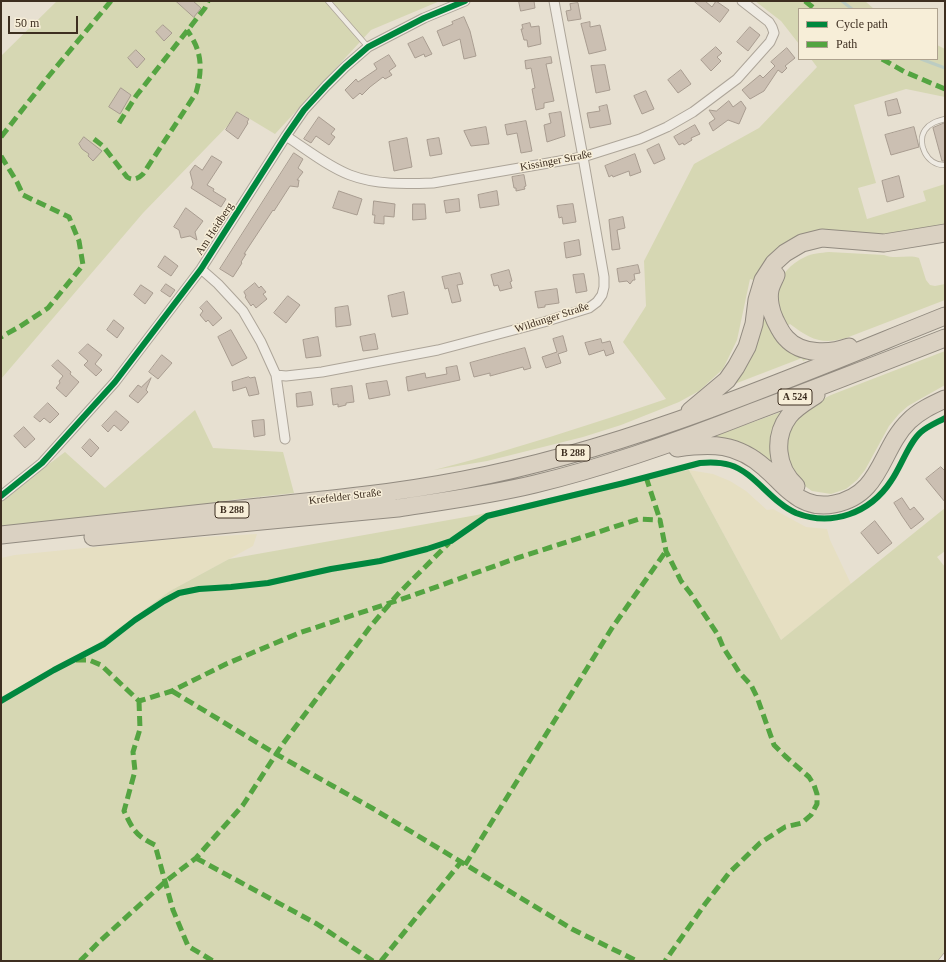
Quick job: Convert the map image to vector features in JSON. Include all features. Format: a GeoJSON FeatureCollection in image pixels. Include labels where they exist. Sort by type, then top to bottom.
{"type":"FeatureCollection","features":[{"type":"Feature","properties":{"kind":"highway"},"geometry":{"type":"LineString","coordinates":[[681,419],[727,380],[736,367],[746,347],[754,324],[757,300],[763,280],[774,263],[785,253],[802,243],[822,238],[884,243],[945,234]]}},
{"type":"Feature","properties":{"kind":"highway"},"geometry":{"type":"LineString","coordinates":[[892,337],[872,338],[843,350],[823,352],[806,350],[795,345],[787,339],[780,330],[771,312],[770,291],[776,273],[789,260],[805,250],[825,247],[882,250],[945,241]]}},
{"type":"Feature","properties":{"kind":"highway","name":"A 524"},"geometry":{"type":"LineString","coordinates":[[681,419],[841,359],[945,316]]}},
{"type":"Feature","properties":{"kind":"highway","name":"A 524"},"geometry":{"type":"LineString","coordinates":[[643,453],[945,338]]}},
{"type":"Feature","properties":{"kind":"highway"},"geometry":{"type":"LineString","coordinates":[[848,376],[804,403],[790,415],[783,427],[779,449],[781,465],[790,481],[806,493],[829,497],[841,495],[854,489],[874,468],[890,434],[903,416],[912,408],[945,391]]}},
{"type":"Feature","properties":{"kind":"highway"},"geometry":{"type":"LineString","coordinates":[[643,453],[703,445],[732,448],[755,459],[784,487],[801,500],[814,504],[844,502],[859,494],[869,484],[880,469],[899,433],[908,421],[917,414],[945,399]]}},
{"type":"Feature","properties":{"kind":"highway","name":"Krefelder Straße"},"geometry":{"type":"LineString","coordinates":[[1,535],[343,498],[463,480],[601,446],[681,419]]}},
{"type":"Feature","properties":{"kind":"highway","name":"Krefelder Straße"},"geometry":{"type":"LineString","coordinates":[[1,547],[352,513],[439,502],[534,484],[643,453]]}},
{"type":"Feature","properties":{"kind":"street","name":"Am Heidberg"},"geometry":{"type":"LineString","coordinates":[[1,496],[42,462],[115,382],[200,269],[304,110],[326,86],[345,67],[368,48],[424,18],[465,1]]}},
{"type":"Feature","properties":{"kind":"street","name":"Wildunger Straße"},"geometry":{"type":"LineString","coordinates":[[276,375],[286,376],[322,372],[438,350],[544,322],[589,308],[597,302],[602,295],[604,277],[554,1]]}},
{"type":"Feature","properties":{"kind":"street","name":"Kissinger Straße"},"geometry":{"type":"LineString","coordinates":[[286,136],[325,162],[349,175],[387,183],[433,183],[583,157],[640,139],[667,127],[693,112],[736,79],[770,42],[774,33],[769,22],[742,1]]}},
{"type":"Feature","properties":{"kind":"street"},"geometry":{"type":"LineString","coordinates":[[200,269],[218,284],[243,311],[261,342],[276,375],[285,439]]}},
{"type":"Feature","properties":{"kind":"lane"},"geometry":{"type":"LineString","coordinates":[[328,1],[368,48]]}},
{"type":"Feature","properties":{"kind":"lane"},"geometry":{"type":"LineString","coordinates":[[945,119],[929,126],[922,139],[926,154],[930,160],[938,164],[945,165]]}},
{"type":"Feature","properties":{"kind":"lane"},"geometry":{"type":"LineString","coordinates":[[941,961],[945,956]]}},
{"type":"Feature","properties":{"kind":"shaded area"},"geometry":{"type":"Polygon","coordinates":[[[689,470],[713,474],[730,481],[746,491],[767,510],[773,509],[806,527],[827,529],[830,540],[851,584],[781,640],[689,470]]]}},
{"type":"Feature","properties":{"kind":"shaded area"},"geometry":{"type":"Polygon","coordinates":[[[257,534],[253,546],[170,591],[97,644],[1,697],[1,558],[15,555],[184,538],[257,534]]]}},
{"type":"Feature","properties":{"kind":"green space"},"geometry":{"type":"Polygon","coordinates":[[[57,1],[440,1],[371,30],[275,134],[240,113],[143,213],[1,379],[1,56],[57,1]]]}},
{"type":"Feature","properties":{"kind":"green space"},"geometry":{"type":"Polygon","coordinates":[[[755,1],[865,1],[873,8],[798,8],[798,43],[781,21],[755,1]]]}},
{"type":"Feature","properties":{"kind":"green space"},"geometry":{"type":"Polygon","coordinates":[[[938,46],[945,49],[945,97],[906,89],[854,105],[876,183],[858,188],[867,219],[926,201],[923,191],[945,184],[945,230],[892,238],[823,233],[756,281],[750,279],[737,340],[723,369],[699,391],[679,402],[621,425],[583,437],[487,461],[434,470],[551,437],[666,399],[623,342],[646,306],[644,261],[694,164],[759,128],[817,67],[812,60],[938,60],[938,46]]]}},
{"type":"Feature","properties":{"kind":"green space"},"geometry":{"type":"Polygon","coordinates":[[[829,252],[919,258],[926,280],[930,285],[935,286],[945,284],[945,300],[846,338],[823,341],[810,337],[790,324],[787,326],[778,306],[778,287],[787,270],[795,263],[805,257],[817,253],[829,252]]]}},
{"type":"Feature","properties":{"kind":"green space"},"geometry":{"type":"Polygon","coordinates":[[[766,310],[814,357],[803,361],[802,358],[724,388],[766,310]]]}},
{"type":"Feature","properties":{"kind":"green space"},"geometry":{"type":"Polygon","coordinates":[[[945,351],[945,385],[908,406],[899,414],[889,426],[865,470],[857,480],[846,489],[831,494],[812,491],[799,482],[792,472],[784,447],[791,424],[811,405],[831,395],[945,351]]]}},
{"type":"Feature","properties":{"kind":"green space"},"geometry":{"type":"Polygon","coordinates":[[[195,410],[213,448],[283,452],[294,493],[231,500],[188,507],[1,527],[1,500],[65,452],[105,488],[195,410]]]}},
{"type":"Feature","properties":{"kind":"green space"},"geometry":{"type":"Polygon","coordinates":[[[781,412],[781,476],[709,438],[781,412]]]}},
{"type":"Feature","properties":{"kind":"green space"},"geometry":{"type":"Polygon","coordinates":[[[689,470],[781,640],[945,508],[945,551],[937,557],[945,567],[945,961],[1,961],[1,697],[97,644],[170,591],[229,559],[477,515],[630,479],[689,470]]]}},
{"type":"Feature","properties":{"kind":"building"},"geometry":{"type":"Polygon","coordinates":[[[176,1],[193,1],[201,8],[194,17],[176,1]]]}},
{"type":"Feature","properties":{"kind":"building"},"geometry":{"type":"Polygon","coordinates":[[[519,1],[534,1],[535,8],[521,11],[519,1]]]}},
{"type":"Feature","properties":{"kind":"building"},"geometry":{"type":"Polygon","coordinates":[[[694,1],[705,1],[712,7],[716,1],[729,10],[720,22],[694,1]]]}},
{"type":"Feature","properties":{"kind":"building"},"geometry":{"type":"Polygon","coordinates":[[[578,3],[581,19],[568,21],[566,11],[571,10],[570,4],[578,3]]]}},
{"type":"Feature","properties":{"kind":"building"},"geometry":{"type":"Polygon","coordinates":[[[464,17],[470,31],[476,56],[464,59],[460,39],[443,46],[437,31],[464,17]]]}},
{"type":"Feature","properties":{"kind":"building"},"geometry":{"type":"Polygon","coordinates":[[[590,22],[590,27],[600,25],[606,50],[589,54],[581,24],[590,22]]]}},
{"type":"Feature","properties":{"kind":"building"},"geometry":{"type":"Polygon","coordinates":[[[530,23],[531,27],[539,26],[541,44],[528,47],[527,40],[524,40],[521,29],[523,29],[522,25],[530,23]]]}},
{"type":"Feature","properties":{"kind":"building"},"geometry":{"type":"Polygon","coordinates":[[[163,25],[172,33],[164,41],[156,32],[163,25]]]}},
{"type":"Feature","properties":{"kind":"building"},"geometry":{"type":"Polygon","coordinates":[[[750,27],[760,35],[748,51],[737,42],[750,27]]]}},
{"type":"Feature","properties":{"kind":"building"},"geometry":{"type":"Polygon","coordinates":[[[423,37],[432,54],[425,57],[424,54],[415,58],[408,44],[423,37]]]}},
{"type":"Feature","properties":{"kind":"building"},"geometry":{"type":"Polygon","coordinates":[[[716,47],[722,53],[717,57],[721,61],[711,71],[701,60],[716,47]]]}},
{"type":"Feature","properties":{"kind":"building"},"geometry":{"type":"Polygon","coordinates":[[[787,48],[795,58],[785,66],[787,68],[782,73],[778,70],[764,91],[750,99],[742,90],[760,75],[763,78],[775,66],[771,62],[787,48]]]}},
{"type":"Feature","properties":{"kind":"building"},"geometry":{"type":"Polygon","coordinates":[[[136,50],[145,59],[137,68],[128,58],[136,50]]]}},
{"type":"Feature","properties":{"kind":"building"},"geometry":{"type":"Polygon","coordinates":[[[389,55],[396,66],[389,71],[392,75],[385,79],[383,77],[362,95],[360,93],[353,99],[345,90],[356,79],[358,82],[377,69],[374,64],[389,55]]]}},
{"type":"Feature","properties":{"kind":"building"},"geometry":{"type":"Polygon","coordinates":[[[551,57],[552,63],[546,64],[554,101],[544,103],[544,108],[536,110],[532,89],[535,88],[531,68],[526,69],[525,61],[551,57]]]}},
{"type":"Feature","properties":{"kind":"building"},"geometry":{"type":"Polygon","coordinates":[[[605,65],[610,90],[596,93],[591,66],[605,65]]]}},
{"type":"Feature","properties":{"kind":"building"},"geometry":{"type":"Polygon","coordinates":[[[681,70],[691,84],[678,93],[668,80],[681,70]]]}},
{"type":"Feature","properties":{"kind":"building"},"geometry":{"type":"Polygon","coordinates":[[[121,88],[131,95],[120,114],[109,107],[121,88]]]}},
{"type":"Feature","properties":{"kind":"building"},"geometry":{"type":"Polygon","coordinates":[[[646,91],[654,109],[642,114],[634,96],[646,91]]]}},
{"type":"Feature","properties":{"kind":"building"},"geometry":{"type":"Polygon","coordinates":[[[897,99],[901,113],[888,116],[885,102],[897,99]]]}},
{"type":"Feature","properties":{"kind":"building"},"geometry":{"type":"Polygon","coordinates":[[[729,101],[733,107],[741,101],[746,108],[739,124],[728,120],[713,131],[709,123],[715,119],[709,110],[716,111],[729,101]]]}},
{"type":"Feature","properties":{"kind":"building"},"geometry":{"type":"Polygon","coordinates":[[[607,105],[611,124],[590,128],[587,113],[600,111],[599,107],[607,105]]]}},
{"type":"Feature","properties":{"kind":"building"},"geometry":{"type":"Polygon","coordinates":[[[237,112],[249,119],[238,139],[226,130],[237,112]]]}},
{"type":"Feature","properties":{"kind":"building"},"geometry":{"type":"Polygon","coordinates":[[[561,112],[565,136],[547,142],[544,125],[551,123],[549,114],[561,112]]]}},
{"type":"Feature","properties":{"kind":"building"},"geometry":{"type":"Polygon","coordinates":[[[319,117],[335,129],[331,134],[335,137],[329,145],[316,136],[311,143],[304,139],[319,117]]]}},
{"type":"Feature","properties":{"kind":"building"},"geometry":{"type":"Polygon","coordinates":[[[526,121],[532,151],[521,153],[517,133],[507,135],[505,125],[526,121]]]}},
{"type":"Feature","properties":{"kind":"building"},"geometry":{"type":"Polygon","coordinates":[[[945,123],[945,161],[942,161],[933,128],[945,123]]]}},
{"type":"Feature","properties":{"kind":"building"},"geometry":{"type":"Polygon","coordinates":[[[695,125],[700,134],[691,138],[692,140],[684,145],[683,143],[679,145],[674,137],[695,125]]]}},
{"type":"Feature","properties":{"kind":"building"},"geometry":{"type":"Polygon","coordinates":[[[486,127],[489,144],[471,146],[464,131],[486,127]]]}},
{"type":"Feature","properties":{"kind":"building"},"geometry":{"type":"Polygon","coordinates":[[[914,127],[919,147],[891,155],[885,135],[914,127]]]}},
{"type":"Feature","properties":{"kind":"building"},"geometry":{"type":"Polygon","coordinates":[[[84,137],[102,151],[93,161],[88,156],[89,154],[82,149],[79,144],[84,137]]]}},
{"type":"Feature","properties":{"kind":"building"},"geometry":{"type":"Polygon","coordinates":[[[407,138],[412,167],[394,171],[389,142],[407,138]]]}},
{"type":"Feature","properties":{"kind":"building"},"geometry":{"type":"Polygon","coordinates":[[[439,138],[442,154],[430,156],[427,140],[439,138]]]}},
{"type":"Feature","properties":{"kind":"building"},"geometry":{"type":"Polygon","coordinates":[[[659,144],[665,159],[654,164],[647,150],[659,144]]]}},
{"type":"Feature","properties":{"kind":"building"},"geometry":{"type":"Polygon","coordinates":[[[294,153],[303,159],[298,168],[303,172],[297,180],[299,180],[298,187],[290,186],[244,254],[246,254],[241,262],[242,263],[233,277],[220,269],[294,153]]]}},
{"type":"Feature","properties":{"kind":"building"},"geometry":{"type":"Polygon","coordinates":[[[635,154],[641,172],[630,176],[629,171],[609,177],[605,166],[635,154]]]}},
{"type":"Feature","properties":{"kind":"building"},"geometry":{"type":"Polygon","coordinates":[[[212,156],[222,162],[207,185],[214,189],[213,191],[226,199],[221,207],[191,188],[193,184],[190,172],[195,165],[202,170],[212,156]]]}},
{"type":"Feature","properties":{"kind":"building"},"geometry":{"type":"Polygon","coordinates":[[[524,175],[526,186],[524,187],[525,189],[516,191],[512,177],[524,175]]]}},
{"type":"Feature","properties":{"kind":"building"},"geometry":{"type":"Polygon","coordinates":[[[899,176],[904,197],[887,202],[882,181],[899,176]]]}},
{"type":"Feature","properties":{"kind":"building"},"geometry":{"type":"Polygon","coordinates":[[[339,191],[362,199],[357,215],[333,208],[339,191]]]}},
{"type":"Feature","properties":{"kind":"building"},"geometry":{"type":"Polygon","coordinates":[[[497,191],[499,205],[480,208],[478,195],[497,191]]]}},
{"type":"Feature","properties":{"kind":"building"},"geometry":{"type":"Polygon","coordinates":[[[459,199],[460,211],[446,213],[444,201],[459,199]]]}},
{"type":"Feature","properties":{"kind":"building"},"geometry":{"type":"Polygon","coordinates":[[[374,201],[395,204],[394,217],[384,216],[384,224],[374,223],[374,201]]]}},
{"type":"Feature","properties":{"kind":"building"},"geometry":{"type":"Polygon","coordinates":[[[413,204],[425,204],[426,219],[413,220],[413,204]]]}},
{"type":"Feature","properties":{"kind":"building"},"geometry":{"type":"Polygon","coordinates":[[[573,204],[576,222],[563,224],[562,217],[559,218],[557,206],[573,204]]]}},
{"type":"Feature","properties":{"kind":"building"},"geometry":{"type":"Polygon","coordinates":[[[186,208],[203,221],[195,232],[197,240],[190,236],[181,238],[179,230],[174,227],[186,208]]]}},
{"type":"Feature","properties":{"kind":"building"},"geometry":{"type":"Polygon","coordinates":[[[623,217],[625,228],[617,230],[620,249],[612,250],[609,220],[623,217]]]}},
{"type":"Feature","properties":{"kind":"building"},"geometry":{"type":"Polygon","coordinates":[[[579,240],[581,255],[566,258],[564,243],[579,240]]]}},
{"type":"Feature","properties":{"kind":"building"},"geometry":{"type":"Polygon","coordinates":[[[165,256],[178,266],[171,276],[158,267],[165,256]]]}},
{"type":"Feature","properties":{"kind":"building"},"geometry":{"type":"Polygon","coordinates":[[[638,265],[640,273],[634,274],[635,280],[633,280],[630,284],[627,281],[619,282],[617,269],[638,265]]]}},
{"type":"Feature","properties":{"kind":"building"},"geometry":{"type":"Polygon","coordinates":[[[509,270],[512,288],[500,291],[498,285],[494,286],[491,275],[509,270]]]}},
{"type":"Feature","properties":{"kind":"building"},"geometry":{"type":"Polygon","coordinates":[[[460,273],[463,284],[457,285],[461,301],[452,303],[448,288],[445,289],[442,277],[460,273]]]}},
{"type":"Feature","properties":{"kind":"building"},"geometry":{"type":"Polygon","coordinates":[[[584,274],[587,291],[576,293],[573,275],[584,274]]]}},
{"type":"Feature","properties":{"kind":"building"},"geometry":{"type":"Polygon","coordinates":[[[255,283],[259,288],[261,286],[266,292],[263,294],[267,299],[256,308],[253,304],[251,306],[245,297],[244,292],[255,283]]]}},
{"type":"Feature","properties":{"kind":"building"},"geometry":{"type":"Polygon","coordinates":[[[166,284],[175,290],[170,297],[161,291],[166,284]]]}},
{"type":"Feature","properties":{"kind":"building"},"geometry":{"type":"Polygon","coordinates":[[[141,285],[153,293],[145,304],[134,295],[141,285]]]}},
{"type":"Feature","properties":{"kind":"building"},"geometry":{"type":"Polygon","coordinates":[[[557,289],[559,303],[545,305],[545,307],[538,308],[535,292],[557,289]]]}},
{"type":"Feature","properties":{"kind":"building"},"geometry":{"type":"Polygon","coordinates":[[[404,292],[408,314],[392,317],[388,296],[404,292]]]}},
{"type":"Feature","properties":{"kind":"building"},"geometry":{"type":"Polygon","coordinates":[[[288,296],[300,305],[286,323],[274,313],[288,296]]]}},
{"type":"Feature","properties":{"kind":"building"},"geometry":{"type":"Polygon","coordinates":[[[207,301],[222,318],[213,326],[208,320],[206,322],[200,315],[203,311],[200,308],[207,301]]]}},
{"type":"Feature","properties":{"kind":"building"},"geometry":{"type":"Polygon","coordinates":[[[348,306],[351,325],[336,327],[335,308],[348,306]]]}},
{"type":"Feature","properties":{"kind":"building"},"geometry":{"type":"Polygon","coordinates":[[[114,320],[124,328],[117,338],[107,330],[114,320]]]}},
{"type":"Feature","properties":{"kind":"building"},"geometry":{"type":"Polygon","coordinates":[[[231,330],[247,358],[232,366],[218,337],[231,330]]]}},
{"type":"Feature","properties":{"kind":"building"},"geometry":{"type":"Polygon","coordinates":[[[375,334],[378,349],[363,351],[360,337],[375,334]]]}},
{"type":"Feature","properties":{"kind":"building"},"geometry":{"type":"Polygon","coordinates":[[[563,336],[567,351],[558,354],[561,363],[546,368],[542,357],[557,352],[553,339],[563,336]]]}},
{"type":"Feature","properties":{"kind":"building"},"geometry":{"type":"Polygon","coordinates":[[[318,337],[321,356],[306,358],[303,340],[318,337]]]}},
{"type":"Feature","properties":{"kind":"building"},"geometry":{"type":"Polygon","coordinates":[[[601,339],[602,343],[610,341],[614,353],[606,356],[604,350],[589,355],[585,343],[601,339]]]}},
{"type":"Feature","properties":{"kind":"building"},"geometry":{"type":"Polygon","coordinates":[[[88,344],[102,355],[95,364],[102,370],[96,376],[84,365],[88,361],[79,353],[88,344]]]}},
{"type":"Feature","properties":{"kind":"building"},"geometry":{"type":"Polygon","coordinates":[[[525,348],[531,368],[524,370],[523,367],[490,376],[490,373],[474,377],[470,363],[525,348]]]}},
{"type":"Feature","properties":{"kind":"building"},"geometry":{"type":"Polygon","coordinates":[[[162,355],[172,363],[158,379],[149,372],[162,355]]]}},
{"type":"Feature","properties":{"kind":"building"},"geometry":{"type":"Polygon","coordinates":[[[58,360],[79,382],[66,397],[56,388],[63,376],[52,366],[58,360]]]}},
{"type":"Feature","properties":{"kind":"building"},"geometry":{"type":"Polygon","coordinates":[[[457,366],[460,380],[408,391],[406,377],[425,373],[426,378],[447,374],[446,368],[457,366]]]}},
{"type":"Feature","properties":{"kind":"building"},"geometry":{"type":"Polygon","coordinates":[[[249,377],[255,377],[259,394],[249,396],[246,387],[233,391],[232,382],[249,377]]]}},
{"type":"Feature","properties":{"kind":"building"},"geometry":{"type":"Polygon","coordinates":[[[151,378],[146,390],[148,392],[138,403],[129,396],[138,385],[141,387],[151,378]]]}},
{"type":"Feature","properties":{"kind":"building"},"geometry":{"type":"Polygon","coordinates":[[[387,381],[390,395],[369,399],[366,384],[387,381]]]}},
{"type":"Feature","properties":{"kind":"building"},"geometry":{"type":"Polygon","coordinates":[[[352,386],[354,402],[346,403],[346,405],[338,407],[338,404],[333,405],[331,389],[352,386]]]}},
{"type":"Feature","properties":{"kind":"building"},"geometry":{"type":"Polygon","coordinates":[[[311,392],[313,405],[297,407],[296,394],[311,392]]]}},
{"type":"Feature","properties":{"kind":"building"},"geometry":{"type":"Polygon","coordinates":[[[48,403],[59,414],[50,423],[44,418],[40,422],[34,417],[48,403]]]}},
{"type":"Feature","properties":{"kind":"building"},"geometry":{"type":"Polygon","coordinates":[[[116,411],[129,422],[121,431],[114,425],[108,432],[102,426],[116,411]]]}},
{"type":"Feature","properties":{"kind":"building"},"geometry":{"type":"Polygon","coordinates":[[[264,420],[265,435],[254,437],[252,421],[264,420]]]}},
{"type":"Feature","properties":{"kind":"building"},"geometry":{"type":"Polygon","coordinates":[[[24,427],[35,439],[25,448],[14,436],[24,427]]]}},
{"type":"Feature","properties":{"kind":"building"},"geometry":{"type":"Polygon","coordinates":[[[90,439],[99,448],[91,457],[82,448],[90,439]]]}},
{"type":"Feature","properties":{"kind":"building"},"geometry":{"type":"Polygon","coordinates":[[[941,467],[945,471],[945,502],[926,479],[941,467]]]}},
{"type":"Feature","properties":{"kind":"building"},"geometry":{"type":"Polygon","coordinates":[[[902,498],[910,510],[914,507],[924,519],[911,529],[894,503],[902,498]]]}},
{"type":"Feature","properties":{"kind":"building"},"geometry":{"type":"Polygon","coordinates":[[[875,521],[892,543],[878,554],[861,533],[875,521]]]}},
{"type":"Feature","properties":{"kind":"waterway"},"geometry":{"type":"LineString","coordinates":[[842,1],[851,8]]}},
{"type":"Feature","properties":{"kind":"waterway"},"geometry":{"type":"LineString","coordinates":[[924,60],[945,68]]}},
{"type":"Feature","properties":{"kind":"marked path"},"geometry":{"type":"LineString","coordinates":[[1,137],[111,1]]}},
{"type":"Feature","properties":{"kind":"marked path"},"geometry":{"type":"LineString","coordinates":[[119,123],[136,96],[205,8],[208,1]]}},
{"type":"Feature","properties":{"kind":"marked path"},"geometry":{"type":"LineString","coordinates":[[805,1],[814,8]]}},
{"type":"Feature","properties":{"kind":"marked path"},"geometry":{"type":"LineString","coordinates":[[94,139],[103,146],[127,177],[135,179],[143,174],[196,93],[200,76],[200,60],[196,45],[187,30]]}},
{"type":"Feature","properties":{"kind":"marked path"},"geometry":{"type":"LineString","coordinates":[[884,60],[905,72],[945,89]]}},
{"type":"Feature","properties":{"kind":"marked path"},"geometry":{"type":"LineString","coordinates":[[1,156],[23,195],[69,217],[79,241],[83,265],[48,308],[1,337]]}},
{"type":"Feature","properties":{"kind":"marked path"},"geometry":{"type":"LineString","coordinates":[[646,477],[660,520]]}},
{"type":"Feature","properties":{"kind":"marked path"},"geometry":{"type":"LineString","coordinates":[[76,660],[89,660],[101,665],[139,701],[172,691],[226,664],[299,633],[411,596],[517,558],[639,519],[660,520],[666,551],[681,581],[718,635],[723,647],[739,672],[751,685],[757,697],[774,745],[809,777],[817,794],[817,804],[811,815],[802,823],[785,827],[760,843],[729,873],[665,961]]}},
{"type":"Feature","properties":{"kind":"marked path"},"geometry":{"type":"LineString","coordinates":[[80,961],[166,881],[196,858],[243,805],[282,745],[370,627],[398,594],[449,543]]}},
{"type":"Feature","properties":{"kind":"marked path"},"geometry":{"type":"LineString","coordinates":[[465,865],[612,628],[666,551]]}},
{"type":"Feature","properties":{"kind":"marked path"},"geometry":{"type":"LineString","coordinates":[[172,691],[276,754],[372,808],[572,929],[637,961]]}},
{"type":"Feature","properties":{"kind":"marked path"},"geometry":{"type":"LineString","coordinates":[[139,701],[140,729],[133,752],[135,771],[124,811],[136,832],[143,839],[155,845],[173,910],[188,946],[213,961]]}},
{"type":"Feature","properties":{"kind":"marked path"},"geometry":{"type":"LineString","coordinates":[[196,858],[317,924],[373,961]]}},
{"type":"Feature","properties":{"kind":"marked path"},"geometry":{"type":"LineString","coordinates":[[381,961],[461,862]]}},
{"type":"Feature","properties":{"kind":"cycle path"},"geometry":{"type":"LineString","coordinates":[[1,496],[42,463],[115,382],[201,269],[286,136],[304,110],[326,86],[368,47],[424,18],[465,1]]}},
{"type":"Feature","properties":{"kind":"cycle path"},"geometry":{"type":"LineString","coordinates":[[1,701],[54,670],[104,644],[135,620],[179,593],[199,589],[268,583],[331,569],[380,561],[451,541],[487,516],[700,463],[722,463],[739,469],[747,474],[779,502],[796,513],[810,517],[823,518],[849,514],[861,509],[882,492],[895,475],[917,436],[927,428],[945,418]]}}]}
